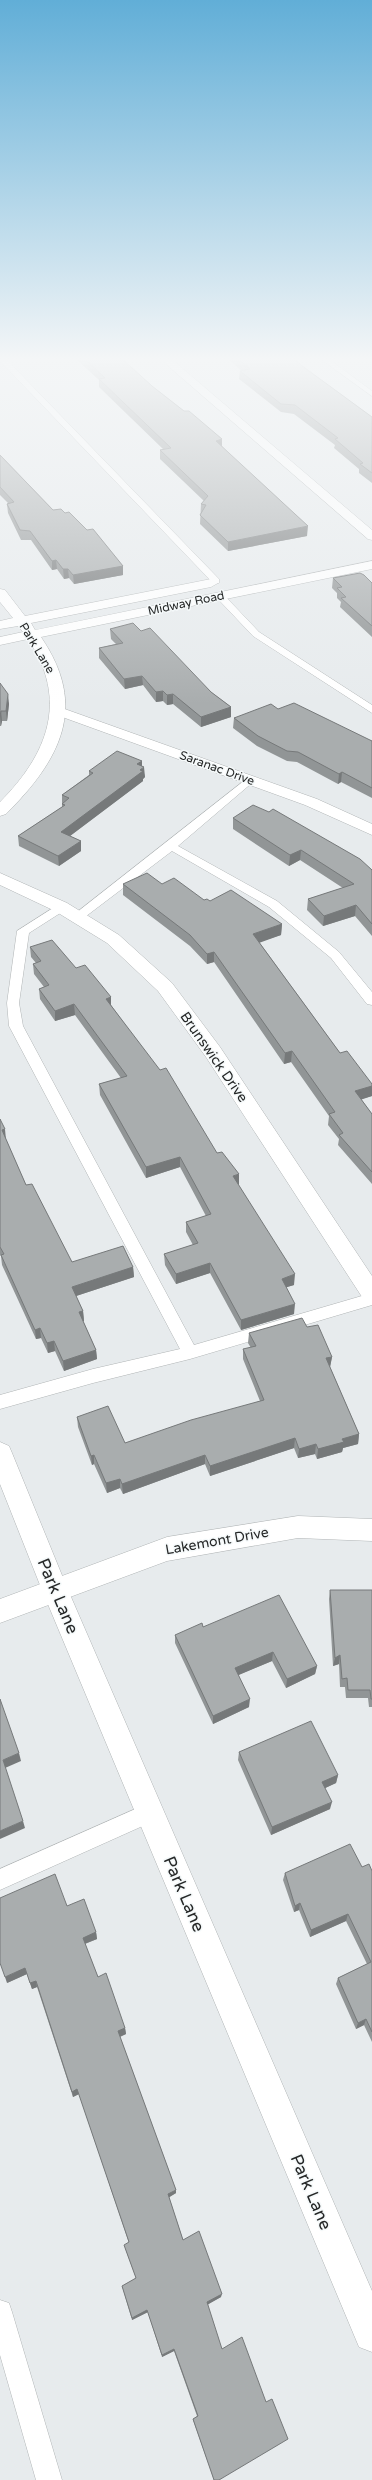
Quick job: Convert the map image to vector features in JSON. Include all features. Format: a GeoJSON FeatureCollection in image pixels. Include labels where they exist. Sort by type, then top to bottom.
{"type":"FeatureCollection","features":[{"type":"Feature","properties":{"kind":"street"},"geometry":{"type":"LineString","coordinates":[[298,473],[372,536]]}},
{"type":"Feature","properties":{"kind":"street","name":"Midway Road"},"geometry":{"type":"LineString","coordinates":[[0,641],[372,565]]}},
{"type":"Feature","properties":{"kind":"street","name":"Midway Road"},"geometry":{"type":"LineString","coordinates":[[0,625],[232,578]]}},
{"type":"Feature","properties":{"kind":"street","name":"Park Lane"},"geometry":{"type":"LineString","coordinates":[[0,593],[31,635],[53,670],[59,690],[60,711],[54,738],[37,769],[17,795],[0,811]]}},
{"type":"Feature","properties":{"kind":"street","name":"Saranac Drive"},"geometry":{"type":"LineString","coordinates":[[60,711],[311,802],[372,830]]}},
{"type":"Feature","properties":{"kind":"street","name":"Brunswick Drive"},"geometry":{"type":"LineString","coordinates":[[0,878],[69,912],[113,939],[165,987],[213,1052],[372,1294]]}},
{"type":"Feature","properties":{"kind":"street","name":"Park Lane"},"geometry":{"type":"LineString","coordinates":[[0,1453],[55,1590],[372,2334]]}},
{"type":"Feature","properties":{"kind":"street","name":"Lakemont Drive"},"geometry":{"type":"LineString","coordinates":[[0,1611],[167,1549],[298,1527],[372,1530]]}},
{"type":"Feature","properties":{"kind":"lane"},"geometry":{"type":"LineString","coordinates":[[112,473],[216,581]]}},
{"type":"Feature","properties":{"kind":"lane"},"geometry":{"type":"LineString","coordinates":[[220,596],[256,634],[372,710]]}},
{"type":"Feature","properties":{"kind":"lane"},"geometry":{"type":"LineString","coordinates":[[190,1352],[16,1026],[13,1002],[23,931],[69,912],[171,846],[249,780]]}},
{"type":"Feature","properties":{"kind":"lane"},"geometry":{"type":"LineString","coordinates":[[171,846],[273,904],[335,955],[372,1001]]}},
{"type":"Feature","properties":{"kind":"lane"},"geometry":{"type":"LineString","coordinates":[[0,1402],[93,1376],[190,1352],[372,1299]]}},
{"type":"Feature","properties":{"kind":"lane"},"geometry":{"type":"LineString","coordinates":[[0,1880],[150,1813]]}},
{"type":"Feature","properties":{"kind":"lane"},"geometry":{"type":"LineString","coordinates":[[0,2312],[49,2480]]}},
{"type":"Feature","properties":{"kind":"building"},"geometry":{"type":"Polygon","coordinates":[[[0,473],[17,473],[53,510],[61,509],[65,513],[69,512],[87,530],[93,529],[123,566],[73,575],[68,569],[63,569],[56,560],[52,561],[30,531],[20,530],[7,504],[14,502],[0,487],[0,473]]]}},
{"type":"Feature","properties":{"kind":"building"},"geometry":{"type":"Polygon","coordinates":[[[184,473],[250,473],[308,526],[228,542],[200,515],[206,505],[201,504],[208,496],[184,473]]]}},
{"type":"Feature","properties":{"kind":"building"},"geometry":{"type":"Polygon","coordinates":[[[360,573],[372,583],[372,626],[341,598],[346,597],[337,588],[342,587],[333,578],[360,573]]]}},
{"type":"Feature","properties":{"kind":"building"},"geometry":{"type":"Polygon","coordinates":[[[133,623],[141,631],[150,628],[211,692],[231,707],[201,717],[173,694],[167,695],[163,691],[156,692],[142,676],[124,679],[99,648],[123,643],[110,629],[133,623]]]}},
{"type":"Feature","properties":{"kind":"building"},"geometry":{"type":"Polygon","coordinates":[[[0,683],[8,694],[6,711],[1,711],[0,716],[0,683]]]}},
{"type":"Feature","properties":{"kind":"building"},"geometry":{"type":"Polygon","coordinates":[[[294,703],[372,741],[372,788],[342,772],[339,774],[298,752],[287,751],[258,736],[234,718],[271,704],[278,709],[294,703]]]}},
{"type":"Feature","properties":{"kind":"building"},"geometry":{"type":"Polygon","coordinates":[[[117,751],[142,761],[137,764],[144,767],[140,770],[143,771],[61,832],[81,841],[58,856],[18,836],[65,805],[62,804],[69,798],[62,795],[93,773],[89,771],[117,751]]]}},
{"type":"Feature","properties":{"kind":"building"},"geometry":{"type":"Polygon","coordinates":[[[253,805],[269,812],[273,809],[360,859],[372,870],[372,924],[356,905],[324,916],[308,899],[354,884],[301,850],[290,855],[233,818],[253,805]]]}},
{"type":"Feature","properties":{"kind":"building"},"geometry":{"type":"Polygon","coordinates":[[[147,873],[162,884],[174,878],[204,900],[207,899],[210,901],[231,890],[282,924],[253,934],[340,1053],[347,1051],[372,1084],[372,1086],[355,1091],[372,1114],[372,1172],[339,1135],[343,1133],[329,1114],[335,1112],[292,1051],[285,1053],[214,952],[207,954],[190,935],[123,884],[147,873]]]}},
{"type":"Feature","properties":{"kind":"building"},"geometry":{"type":"Polygon","coordinates":[[[52,940],[76,968],[85,965],[111,997],[106,999],[160,1070],[166,1068],[217,1153],[222,1152],[239,1174],[233,1176],[295,1274],[282,1279],[295,1304],[241,1320],[210,1263],[176,1274],[164,1254],[198,1243],[186,1222],[211,1214],[180,1157],[146,1167],[99,1084],[127,1076],[74,1004],[55,1011],[39,989],[49,985],[33,964],[41,961],[30,947],[52,940]]]}},
{"type":"Feature","properties":{"kind":"building"},"geometry":{"type":"Polygon","coordinates":[[[0,1119],[5,1129],[2,1130],[26,1185],[32,1184],[72,1262],[123,1246],[133,1267],[72,1287],[83,1311],[79,1312],[96,1350],[63,1361],[54,1341],[47,1343],[40,1328],[35,1330],[1,1255],[4,1254],[0,1247],[0,1119]]]}},
{"type":"Feature","properties":{"kind":"building"},"geometry":{"type":"Polygon","coordinates":[[[302,1318],[307,1327],[318,1325],[332,1357],[326,1358],[359,1434],[342,1439],[344,1442],[318,1449],[316,1444],[299,1449],[295,1438],[210,1466],[205,1455],[122,1484],[120,1479],[106,1483],[94,1455],[91,1456],[77,1417],[108,1406],[125,1443],[191,1420],[264,1400],[243,1349],[256,1346],[249,1333],[302,1318]]]}},
{"type":"Feature","properties":{"kind":"building"},"geometry":{"type":"Polygon","coordinates":[[[330,1590],[372,1590],[372,1699],[370,1690],[348,1690],[347,1678],[342,1679],[340,1655],[335,1658],[330,1590]]]}},
{"type":"Feature","properties":{"kind":"building"},"geometry":{"type":"Polygon","coordinates":[[[279,1595],[317,1666],[287,1679],[273,1652],[235,1668],[250,1699],[213,1716],[175,1635],[202,1623],[203,1627],[279,1595]]]}},
{"type":"Feature","properties":{"kind":"building"},"geometry":{"type":"Polygon","coordinates":[[[0,1699],[19,1753],[3,1760],[23,1821],[0,1831],[0,1699]]]}},
{"type":"Feature","properties":{"kind":"building"},"geometry":{"type":"Polygon","coordinates":[[[311,1721],[338,1775],[322,1782],[332,1802],[272,1827],[239,1752],[311,1721]]]}},
{"type":"Feature","properties":{"kind":"building"},"geometry":{"type":"Polygon","coordinates":[[[350,1844],[362,1867],[369,1864],[372,1871],[372,2032],[366,2019],[358,2023],[338,1978],[371,1962],[348,1914],[311,1930],[300,1903],[295,1906],[285,1873],[350,1844]]]}},
{"type":"Feature","properties":{"kind":"building"},"geometry":{"type":"Polygon","coordinates":[[[55,1874],[67,1906],[84,1899],[96,1932],[83,1938],[98,1977],[106,1973],[125,2028],[118,2031],[176,2190],[168,2194],[183,2240],[199,2231],[222,2294],[207,2302],[222,2349],[242,2337],[266,2402],[272,2399],[288,2439],[219,2480],[214,2480],[193,2419],[198,2416],[174,2349],[162,2355],[147,2310],[132,2318],[122,2286],[136,2278],[124,2245],[129,2242],[77,2089],[72,2092],[36,1981],[30,1983],[25,1968],[5,1977],[0,1963],[0,1898],[55,1874]]]}}]}
